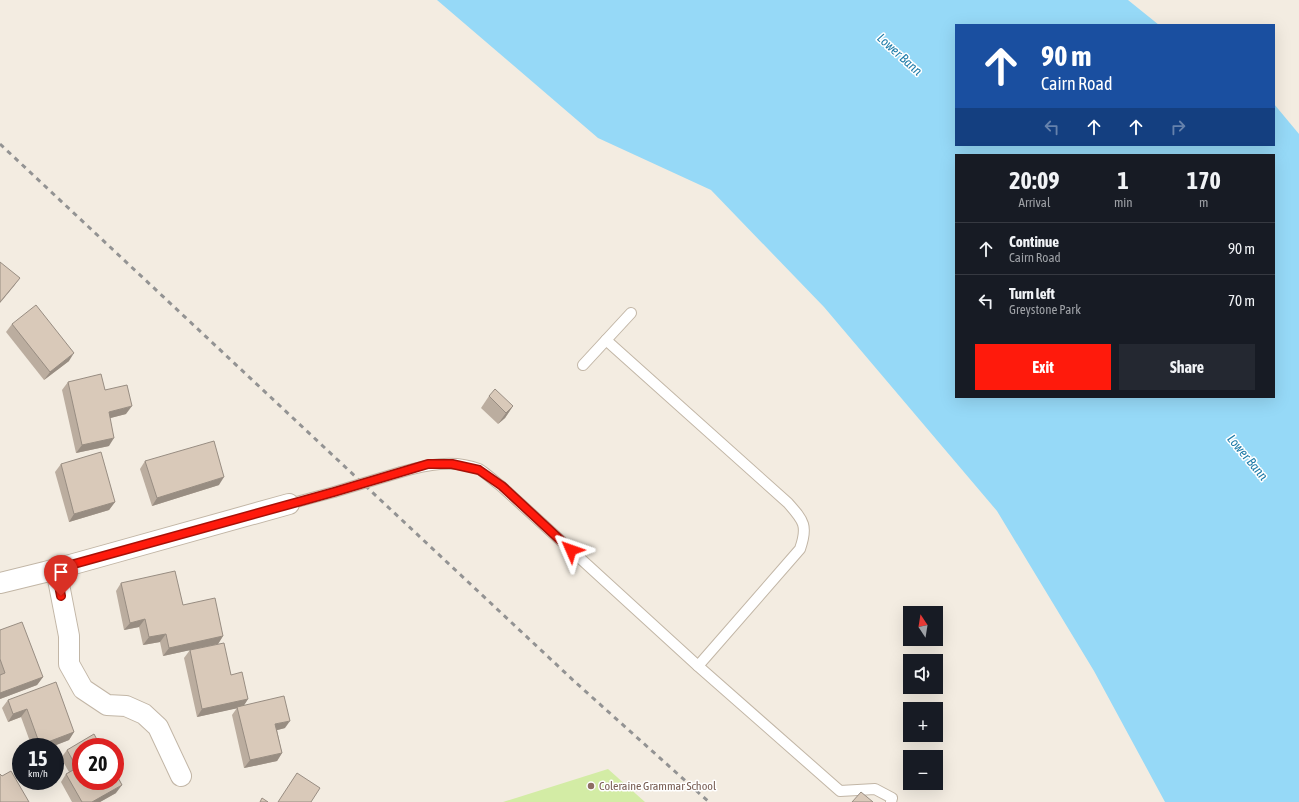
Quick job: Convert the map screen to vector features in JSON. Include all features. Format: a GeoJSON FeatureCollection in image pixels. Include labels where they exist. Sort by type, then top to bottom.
{"type":"FeatureCollection","features":[{"type":"Feature","properties":{"kind":"street"},"geometry":{"type":"LineString","coordinates":[[1,577],[56,569],[289,504]]}},
{"type":"Feature","properties":{"kind":"street"},"geometry":{"type":"LineString","coordinates":[[56,569],[69,636],[69,664],[83,689],[107,705],[126,706],[144,714],[158,727],[181,776]]}},
{"type":"Feature","properties":{"kind":"lane"},"geometry":{"type":"LineString","coordinates":[[583,365],[631,313]]}},
{"type":"Feature","properties":{"kind":"lane"},"geometry":{"type":"LineString","coordinates":[[606,340],[788,503],[801,517],[805,534],[800,549],[698,666]]}},
{"type":"Feature","properties":{"kind":"lane"},"geometry":{"type":"LineString","coordinates":[[289,504],[428,464],[452,464],[479,470],[502,486],[698,666],[840,792],[875,789],[892,798],[891,802]]}},
{"type":"Feature","properties":{"kind":"green space","name":"Coleraine Grammar School"},"geometry":{"type":"Polygon","coordinates":[[[608,769],[645,802],[503,802],[608,769]]]}},
{"type":"Feature","properties":{"kind":"water","name":"Lower Bann"},"geometry":{"type":"Polygon","coordinates":[[[437,0],[1128,0],[1158,24],[955,24],[955,146],[1275,146],[1275,105],[1299,134],[1299,802],[1165,802],[1094,671],[997,511],[824,307],[711,190],[598,138],[437,0]]]}},
{"type":"Feature","properties":{"kind":"building"},"geometry":{"type":"Polygon","coordinates":[[[0,262],[20,278],[0,302],[0,262]]]}},
{"type":"Feature","properties":{"kind":"building"},"geometry":{"type":"Polygon","coordinates":[[[36,305],[74,353],[50,372],[12,324],[36,305]]]}},
{"type":"Feature","properties":{"kind":"building"},"geometry":{"type":"Polygon","coordinates":[[[101,374],[105,390],[127,385],[132,406],[109,412],[114,438],[82,445],[68,382],[101,374]]]}},
{"type":"Feature","properties":{"kind":"building"},"geometry":{"type":"Polygon","coordinates":[[[495,389],[513,406],[506,413],[489,396],[495,389]]]}},
{"type":"Feature","properties":{"kind":"building"},"geometry":{"type":"Polygon","coordinates":[[[214,441],[224,477],[157,498],[145,461],[214,441]]]}},
{"type":"Feature","properties":{"kind":"building"},"geometry":{"type":"Polygon","coordinates":[[[101,452],[115,502],[74,514],[61,464],[101,452]]]}},
{"type":"Feature","properties":{"kind":"building"},"geometry":{"type":"Polygon","coordinates":[[[175,571],[183,605],[215,598],[223,636],[169,648],[166,634],[149,637],[145,619],[130,623],[121,583],[175,571]]]}},
{"type":"Feature","properties":{"kind":"building"},"geometry":{"type":"Polygon","coordinates":[[[22,622],[43,677],[0,693],[0,675],[5,673],[0,659],[0,630],[22,622]]]}},
{"type":"Feature","properties":{"kind":"building"},"geometry":{"type":"Polygon","coordinates":[[[224,643],[231,675],[242,672],[248,699],[202,709],[190,650],[224,643]]]}},
{"type":"Feature","properties":{"kind":"building"},"geometry":{"type":"Polygon","coordinates":[[[56,682],[74,732],[58,738],[37,738],[27,709],[13,714],[8,700],[56,682]]]}},
{"type":"Feature","properties":{"kind":"building"},"geometry":{"type":"Polygon","coordinates":[[[284,696],[290,721],[275,724],[282,753],[250,760],[237,707],[284,696]]]}},
{"type":"Feature","properties":{"kind":"building"},"geometry":{"type":"Polygon","coordinates":[[[94,734],[96,738],[87,738],[94,734]]]}},
{"type":"Feature","properties":{"kind":"building"},"geometry":{"type":"Polygon","coordinates":[[[72,747],[72,759],[67,750],[72,747]]]}},
{"type":"Feature","properties":{"kind":"building"},"geometry":{"type":"Polygon","coordinates":[[[11,771],[12,790],[22,790],[29,802],[0,802],[0,774],[2,776],[11,771]]]}},
{"type":"Feature","properties":{"kind":"building"},"geometry":{"type":"Polygon","coordinates":[[[72,771],[72,784],[66,774],[72,771]]]}},
{"type":"Feature","properties":{"kind":"building"},"geometry":{"type":"Polygon","coordinates":[[[297,773],[320,788],[311,802],[278,802],[297,773]]]}},
{"type":"Feature","properties":{"kind":"building"},"geometry":{"type":"Polygon","coordinates":[[[75,790],[113,790],[92,802],[82,802],[75,790]]]}},
{"type":"Feature","properties":{"kind":"building"},"geometry":{"type":"Polygon","coordinates":[[[861,792],[873,802],[852,802],[861,792]]]}},
{"type":"Feature","properties":{"kind":"building"},"geometry":{"type":"Polygon","coordinates":[[[262,798],[268,802],[260,802],[262,798]]]}},
{"type":"Feature","properties":{"kind":"railway"},"geometry":{"type":"LineString","coordinates":[[0,144],[574,681],[709,802]]}},
{"type":"Feature","properties":{"kind":"place","name":"Coleraine Grammar School"},"geometry":{"type":"Point","coordinates":[591,786]}},
{"type":"Feature","properties":{"kind":"route"},"geometry":{"type":"LineString","coordinates":[[61,596],[56,569],[334,492],[428,464],[452,464],[479,470],[502,486],[571,550]]}}]}
